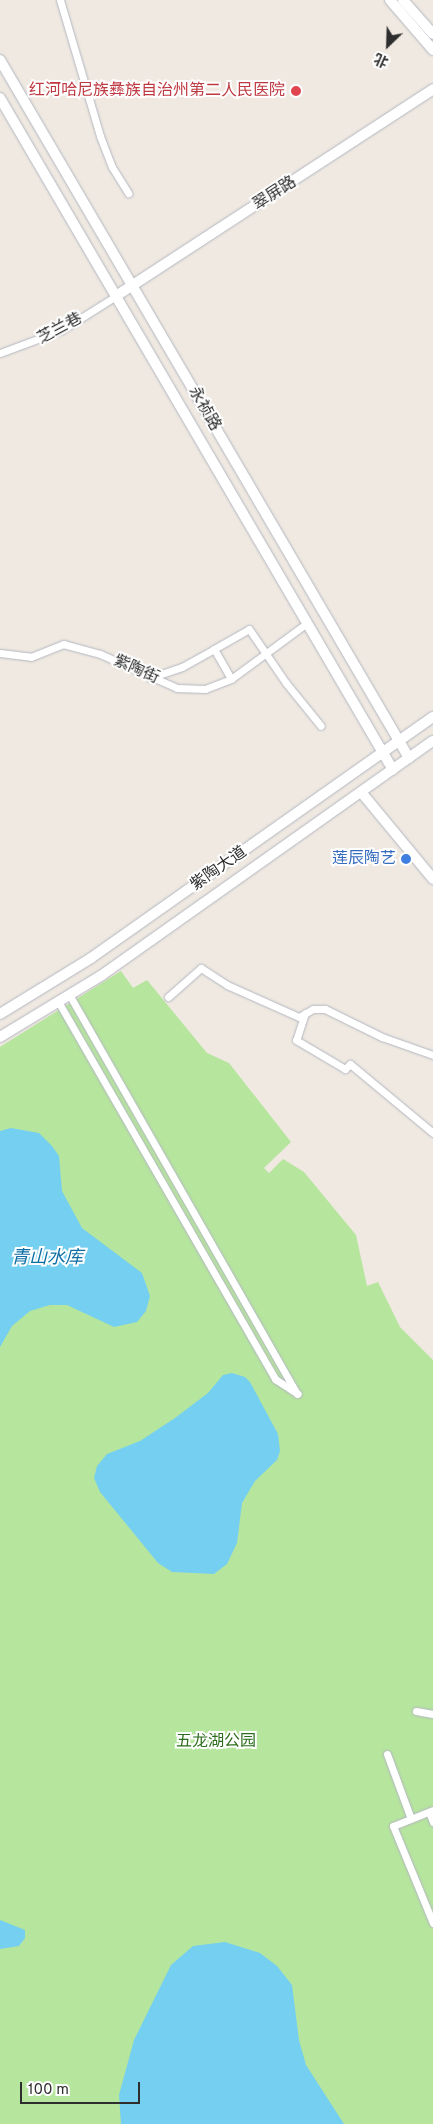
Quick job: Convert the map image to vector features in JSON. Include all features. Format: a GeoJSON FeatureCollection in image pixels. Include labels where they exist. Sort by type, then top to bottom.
{"type":"FeatureCollection","features":[{"type":"Feature","properties":{"kind":"main road"},"geometry":{"type":"LineString","coordinates":[[390,0],[433,50]]}},
{"type":"Feature","properties":{"kind":"main road"},"geometry":{"type":"LineString","coordinates":[[404,0],[433,34]]}},
{"type":"Feature","properties":{"kind":"main road","name":"永祯路"},"geometry":{"type":"LineString","coordinates":[[0,60],[408,758]]}},
{"type":"Feature","properties":{"kind":"main road","name":"翠屏路"},"geometry":{"type":"LineString","coordinates":[[116,296],[433,89]]}},
{"type":"Feature","properties":{"kind":"main road","name":"永祯路"},"geometry":{"type":"LineString","coordinates":[[0,98],[393,770]]}},
{"type":"Feature","properties":{"kind":"main road","name":"紫陶大道"},"geometry":{"type":"LineString","coordinates":[[0,1014],[91,958],[433,717]]}},
{"type":"Feature","properties":{"kind":"main road","name":"紫陶大道"},"geometry":{"type":"LineString","coordinates":[[0,1037],[70,996],[433,741]]}},
{"type":"Feature","properties":{"kind":"main road"},"geometry":{"type":"LineString","coordinates":[[361,792],[433,879]]}},
{"type":"Feature","properties":{"kind":"street"},"geometry":{"type":"LineString","coordinates":[[60,0],[100,136],[112,167],[128,193]]}},
{"type":"Feature","properties":{"kind":"street","name":"芝兰巷"},"geometry":{"type":"LineString","coordinates":[[0,353],[62,330],[116,296]]}},
{"type":"Feature","properties":{"kind":"street","name":"紫陶街"},"geometry":{"type":"LineString","coordinates":[[0,653],[31,657],[63,644],[100,654],[150,678],[177,688],[205,689],[231,678],[264,652],[307,623]]}},
{"type":"Feature","properties":{"kind":"street"},"geometry":{"type":"LineString","coordinates":[[150,678],[182,667],[249,628],[264,652],[322,726]]}},
{"type":"Feature","properties":{"kind":"street"},"geometry":{"type":"LineString","coordinates":[[214,649],[231,678]]}},
{"type":"Feature","properties":{"kind":"street"},"geometry":{"type":"LineString","coordinates":[[168,997],[201,968],[227,985],[299,1017],[313,1009],[324,1009],[382,1037],[433,1055]]}},
{"type":"Feature","properties":{"kind":"street"},"geometry":{"type":"LineString","coordinates":[[59,1003],[275,1380],[298,1394],[70,996]]}},
{"type":"Feature","properties":{"kind":"street"},"geometry":{"type":"LineString","coordinates":[[305,1014],[296,1040],[345,1069],[350,1064],[433,1133]]}},
{"type":"Feature","properties":{"kind":"street"},"geometry":{"type":"LineString","coordinates":[[416,1711],[433,1714]]}},
{"type":"Feature","properties":{"kind":"street"},"geometry":{"type":"LineString","coordinates":[[387,1754],[411,1819]]}},
{"type":"Feature","properties":{"kind":"street"},"geometry":{"type":"LineString","coordinates":[[433,1822],[431,1811],[393,1826],[433,1923]]}},
{"type":"Feature","properties":{"kind":"green space","name":"五龙湖公园"},"geometry":{"type":"Polygon","coordinates":[[[121,971],[133,988],[147,980],[207,1053],[229,1063],[291,1142],[264,1168],[269,1173],[283,1159],[304,1172],[356,1235],[367,1286],[378,1282],[400,1327],[433,1360],[433,2124],[0,2124],[0,1047],[121,971]]]}},
{"type":"Feature","properties":{"kind":"water","name":"青山水库"},"geometry":{"type":"Polygon","coordinates":[[[11,1128],[39,1133],[52,1146],[59,1156],[62,1191],[82,1228],[142,1273],[150,1296],[146,1311],[137,1322],[114,1327],[67,1305],[50,1305],[30,1311],[12,1326],[0,1347],[0,1131],[11,1128]]]}},
{"type":"Feature","properties":{"kind":"water"},"geometry":{"type":"Polygon","coordinates":[[[232,1373],[245,1377],[250,1382],[278,1434],[280,1451],[277,1460],[255,1481],[242,1503],[237,1543],[227,1564],[214,1574],[172,1572],[158,1563],[100,1492],[94,1478],[97,1466],[107,1454],[140,1441],[175,1418],[208,1393],[223,1375],[232,1373]]]}},
{"type":"Feature","properties":{"kind":"water"},"geometry":{"type":"Polygon","coordinates":[[[0,1920],[25,1930],[25,1938],[19,1946],[0,1949],[0,1920]]]}},
{"type":"Feature","properties":{"kind":"water"},"geometry":{"type":"Polygon","coordinates":[[[225,1942],[260,1953],[277,1966],[292,1985],[299,2040],[306,2065],[344,2124],[121,2124],[119,2095],[134,2040],[171,1965],[193,1946],[225,1942]]]}},
{"type":"Feature","properties":{"kind":"place","name":"红河哈尼族彝族自治州第二人民医院"},"geometry":{"type":"Point","coordinates":[296,91]}},
{"type":"Feature","properties":{"kind":"place","name":"莲辰陶艺"},"geometry":{"type":"Point","coordinates":[406,859]}}]}
